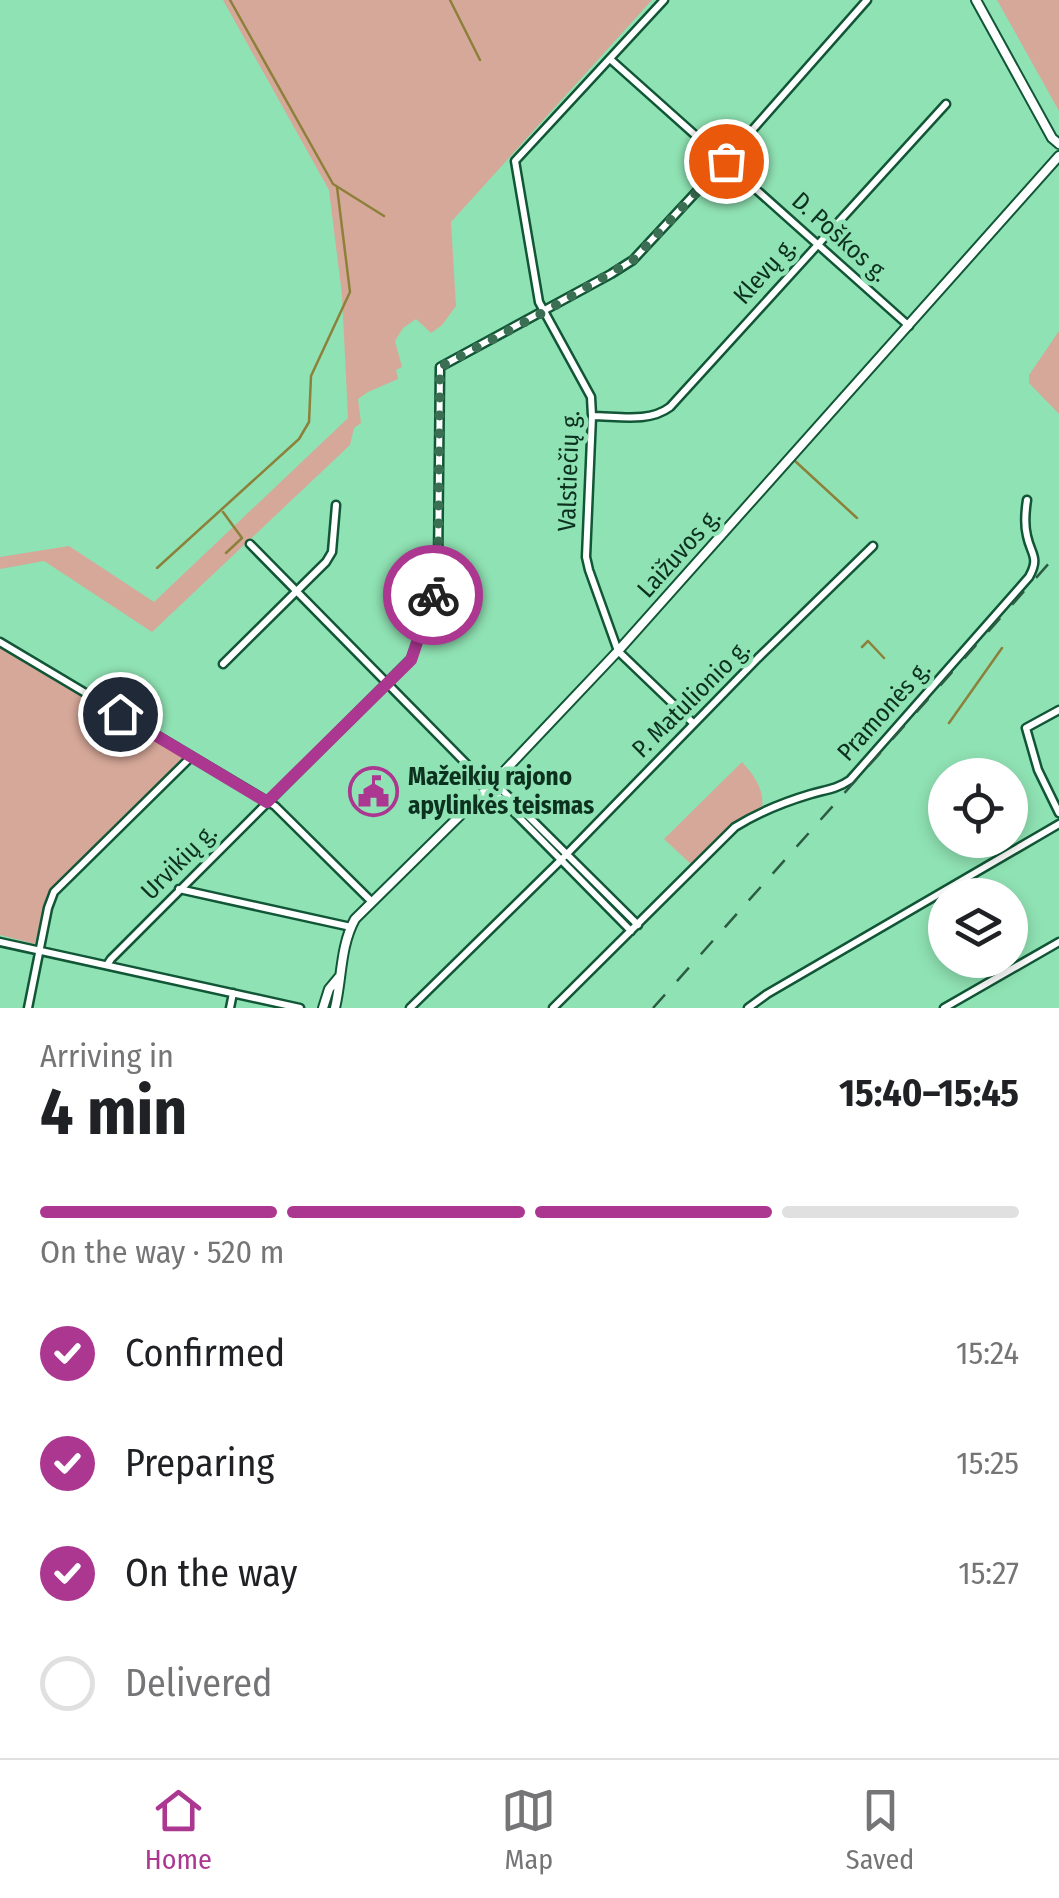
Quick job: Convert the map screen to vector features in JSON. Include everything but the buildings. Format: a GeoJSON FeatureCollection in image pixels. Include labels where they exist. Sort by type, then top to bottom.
{"type":"FeatureCollection","features":[{"type":"Feature","properties":{"kind":"main road"},"geometry":{"type":"LineString","coordinates":[[976,0],[1052,138],[1059,144]]}},
{"type":"Feature","properties":{"kind":"main road","name":"Laižuvos g."},"geometry":{"type":"LineString","coordinates":[[339,977],[355,919],[491,785],[618,650],[1059,156]]}},
{"type":"Feature","properties":{"kind":"main road"},"geometry":{"type":"LineString","coordinates":[[323,1008],[329,989],[339,977]]}},
{"type":"Feature","properties":{"kind":"main road"},"geometry":{"type":"LineString","coordinates":[[335,1008],[339,977]]}},
{"type":"Feature","properties":{"kind":"street","name":"Valstiečių g."},"geometry":{"type":"LineString","coordinates":[[618,650],[586,557],[591,396],[539,302],[516,161],[664,0]]}},
{"type":"Feature","properties":{"kind":"street"},"geometry":{"type":"LineString","coordinates":[[544,312],[633,260],[868,0]]}},
{"type":"Feature","properties":{"kind":"street","name":"D. Poškos g."},"geometry":{"type":"LineString","coordinates":[[610,60],[909,326]]}},
{"type":"Feature","properties":{"kind":"street","name":"Klevų g."},"geometry":{"type":"LineString","coordinates":[[592,416],[650,417],[670,407],[946,104]]}},
{"type":"Feature","properties":{"kind":"street","name":"Urvikių g."},"geometry":{"type":"LineString","coordinates":[[107,966],[179,889],[411,660],[436,584],[440,367],[544,312]]}},
{"type":"Feature","properties":{"kind":"street","name":"Pramonės g."},"geometry":{"type":"LineString","coordinates":[[553,1008],[735,827],[765,810],[838,788],[850,780],[1029,577],[1036,565],[1024,520],[1026,500]]}},
{"type":"Feature","properties":{"kind":"street"},"geometry":{"type":"LineString","coordinates":[[223,664],[326,562],[332,552],[336,505]]}},
{"type":"Feature","properties":{"kind":"street"},"geometry":{"type":"LineString","coordinates":[[250,544],[634,928]]}},
{"type":"Feature","properties":{"kind":"street","name":"P. Matulionio g."},"geometry":{"type":"LineString","coordinates":[[410,1008],[873,546]]}},
{"type":"Feature","properties":{"kind":"street"},"geometry":{"type":"LineString","coordinates":[[0,642],[275,806],[372,902]]}},
{"type":"Feature","properties":{"kind":"street"},"geometry":{"type":"LineString","coordinates":[[618,650],[694,723]]}},
{"type":"Feature","properties":{"kind":"street"},"geometry":{"type":"LineString","coordinates":[[1059,710],[1026,728],[1038,770],[1059,814]]}},
{"type":"Feature","properties":{"kind":"street"},"geometry":{"type":"LineString","coordinates":[[28,1008],[54,892],[191,757]]}},
{"type":"Feature","properties":{"kind":"street"},"geometry":{"type":"LineString","coordinates":[[748,1008],[1059,824]]}},
{"type":"Feature","properties":{"kind":"street"},"geometry":{"type":"LineString","coordinates":[[179,889],[351,927]]}},
{"type":"Feature","properties":{"kind":"street"},"geometry":{"type":"LineString","coordinates":[[0,942],[300,1008]]}},
{"type":"Feature","properties":{"kind":"street"},"geometry":{"type":"LineString","coordinates":[[944,1008],[1059,942]]}},
{"type":"Feature","properties":{"kind":"street"},"geometry":{"type":"LineString","coordinates":[[230,1008],[233,993]]}},
{"type":"Feature","properties":{"kind":"shaded area"},"geometry":{"type":"Polygon","coordinates":[[[223,0],[652,0],[451,222],[456,306],[431,333],[416,319],[403,328],[395,341],[402,367],[396,370],[398,379],[358,399],[361,423],[354,428],[350,445],[152,632],[44,561],[0,569],[0,557],[69,546],[154,602],[348,418],[342,295],[329,190],[223,0]]]}},
{"type":"Feature","properties":{"kind":"shaded area"},"geometry":{"type":"Polygon","coordinates":[[[997,0],[1059,0],[1059,111],[997,0]]]}},
{"type":"Feature","properties":{"kind":"shaded area"},"geometry":{"type":"Polygon","coordinates":[[[1059,331],[1059,414],[1029,383],[1029,375],[1059,331]]]}},
{"type":"Feature","properties":{"kind":"shaded area"},"geometry":{"type":"Polygon","coordinates":[[[0,647],[183,758],[55,885],[46,898],[35,944],[0,935],[0,647]]]}},
{"type":"Feature","properties":{"kind":"shaded area"},"geometry":{"type":"Polygon","coordinates":[[[742,762],[760,788],[762,807],[733,827],[693,866],[664,839],[742,762]]]}},
{"type":"Feature","properties":{"kind":"waterway"},"geometry":{"type":"LineString","coordinates":[[230,0],[333,184],[384,216]]}},
{"type":"Feature","properties":{"kind":"waterway"},"geometry":{"type":"LineString","coordinates":[[450,0],[480,60]]}},
{"type":"Feature","properties":{"kind":"waterway"},"geometry":{"type":"LineString","coordinates":[[157,568],[299,439],[309,422],[311,376],[350,292],[337,187]]}},
{"type":"Feature","properties":{"kind":"waterway"},"geometry":{"type":"LineString","coordinates":[[795,461],[857,518]]}},
{"type":"Feature","properties":{"kind":"waterway"},"geometry":{"type":"LineString","coordinates":[[223,512],[242,538],[226,553]]}},
{"type":"Feature","properties":{"kind":"waterway"},"geometry":{"type":"LineString","coordinates":[[862,647],[868,641],[884,658]]}},
{"type":"Feature","properties":{"kind":"waterway"},"geometry":{"type":"LineString","coordinates":[[949,723],[1002,648]]}},
{"type":"Feature","properties":{"kind":"railway"},"geometry":{"type":"LineString","coordinates":[[653,1008],[1059,552]]}},
{"type":"Feature","properties":{"kind":"way so far"},"geometry":{"type":"LineString","coordinates":[[433,595],[438,567],[440,367],[633,260],[726,161]]}},
{"type":"Feature","properties":{"kind":"place","name":"Mažeikių rajono apylinkės teismas"},"geometry":{"type":"Point","coordinates":[373,791]}},
{"type":"Feature","properties":{"kind":"route"},"geometry":{"type":"LineString","coordinates":[[120,714],[267,802],[411,660],[433,595]]}}]}
